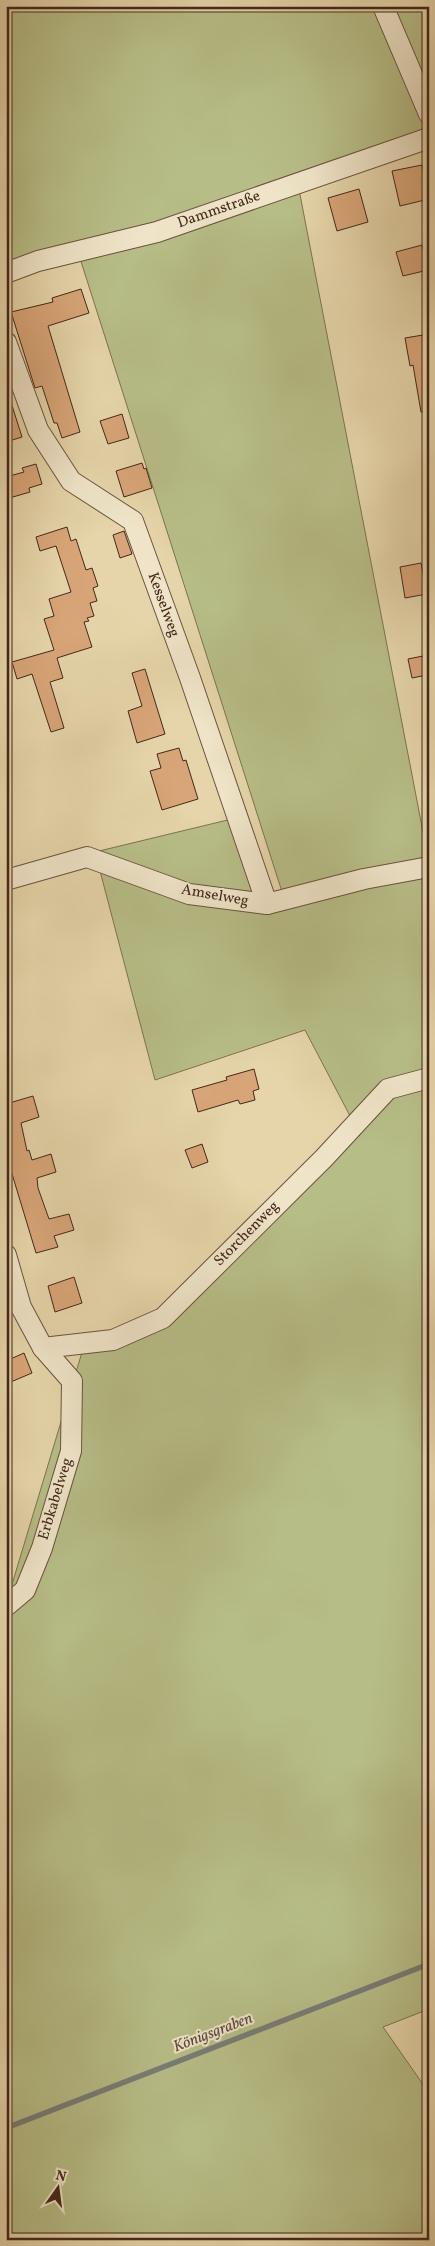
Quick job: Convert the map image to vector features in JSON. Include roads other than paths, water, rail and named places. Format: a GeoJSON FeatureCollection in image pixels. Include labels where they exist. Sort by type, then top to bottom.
{"type":"FeatureCollection","features":[{"type":"Feature","properties":{"kind":"street"},"geometry":{"type":"LineString","coordinates":[[384,6],[429,114]]}},
{"type":"Feature","properties":{"kind":"street","name":"Dammstraße"},"geometry":{"type":"LineString","coordinates":[[6,273],[38,261],[157,232],[429,138]]}},
{"type":"Feature","properties":{"kind":"street","name":"Kesselweg"},"geometry":{"type":"LineString","coordinates":[[6,342],[38,430],[71,481],[133,521],[190,678],[267,904]]}},
{"type":"Feature","properties":{"kind":"street","name":"Amselweg"},"geometry":{"type":"LineString","coordinates":[[6,880],[87,857],[189,894],[267,904],[364,879],[429,867]]}},
{"type":"Feature","properties":{"kind":"street","name":"Storchenweg"},"geometry":{"type":"LineString","coordinates":[[42,1348],[113,1340],[162,1318],[324,1158],[388,1090],[429,1078]]}},
{"type":"Feature","properties":{"kind":"street","name":"Erbkabelweg"},"geometry":{"type":"LineString","coordinates":[[6,1255],[14,1309],[42,1348],[72,1381],[71,1450],[42,1548],[25,1590],[6,1606]]}},
{"type":"Feature","properties":{"kind":"waterway","name":"Königsgraben"},"geometry":{"type":"LineString","coordinates":[[6,2128],[429,1964]]}}]}
